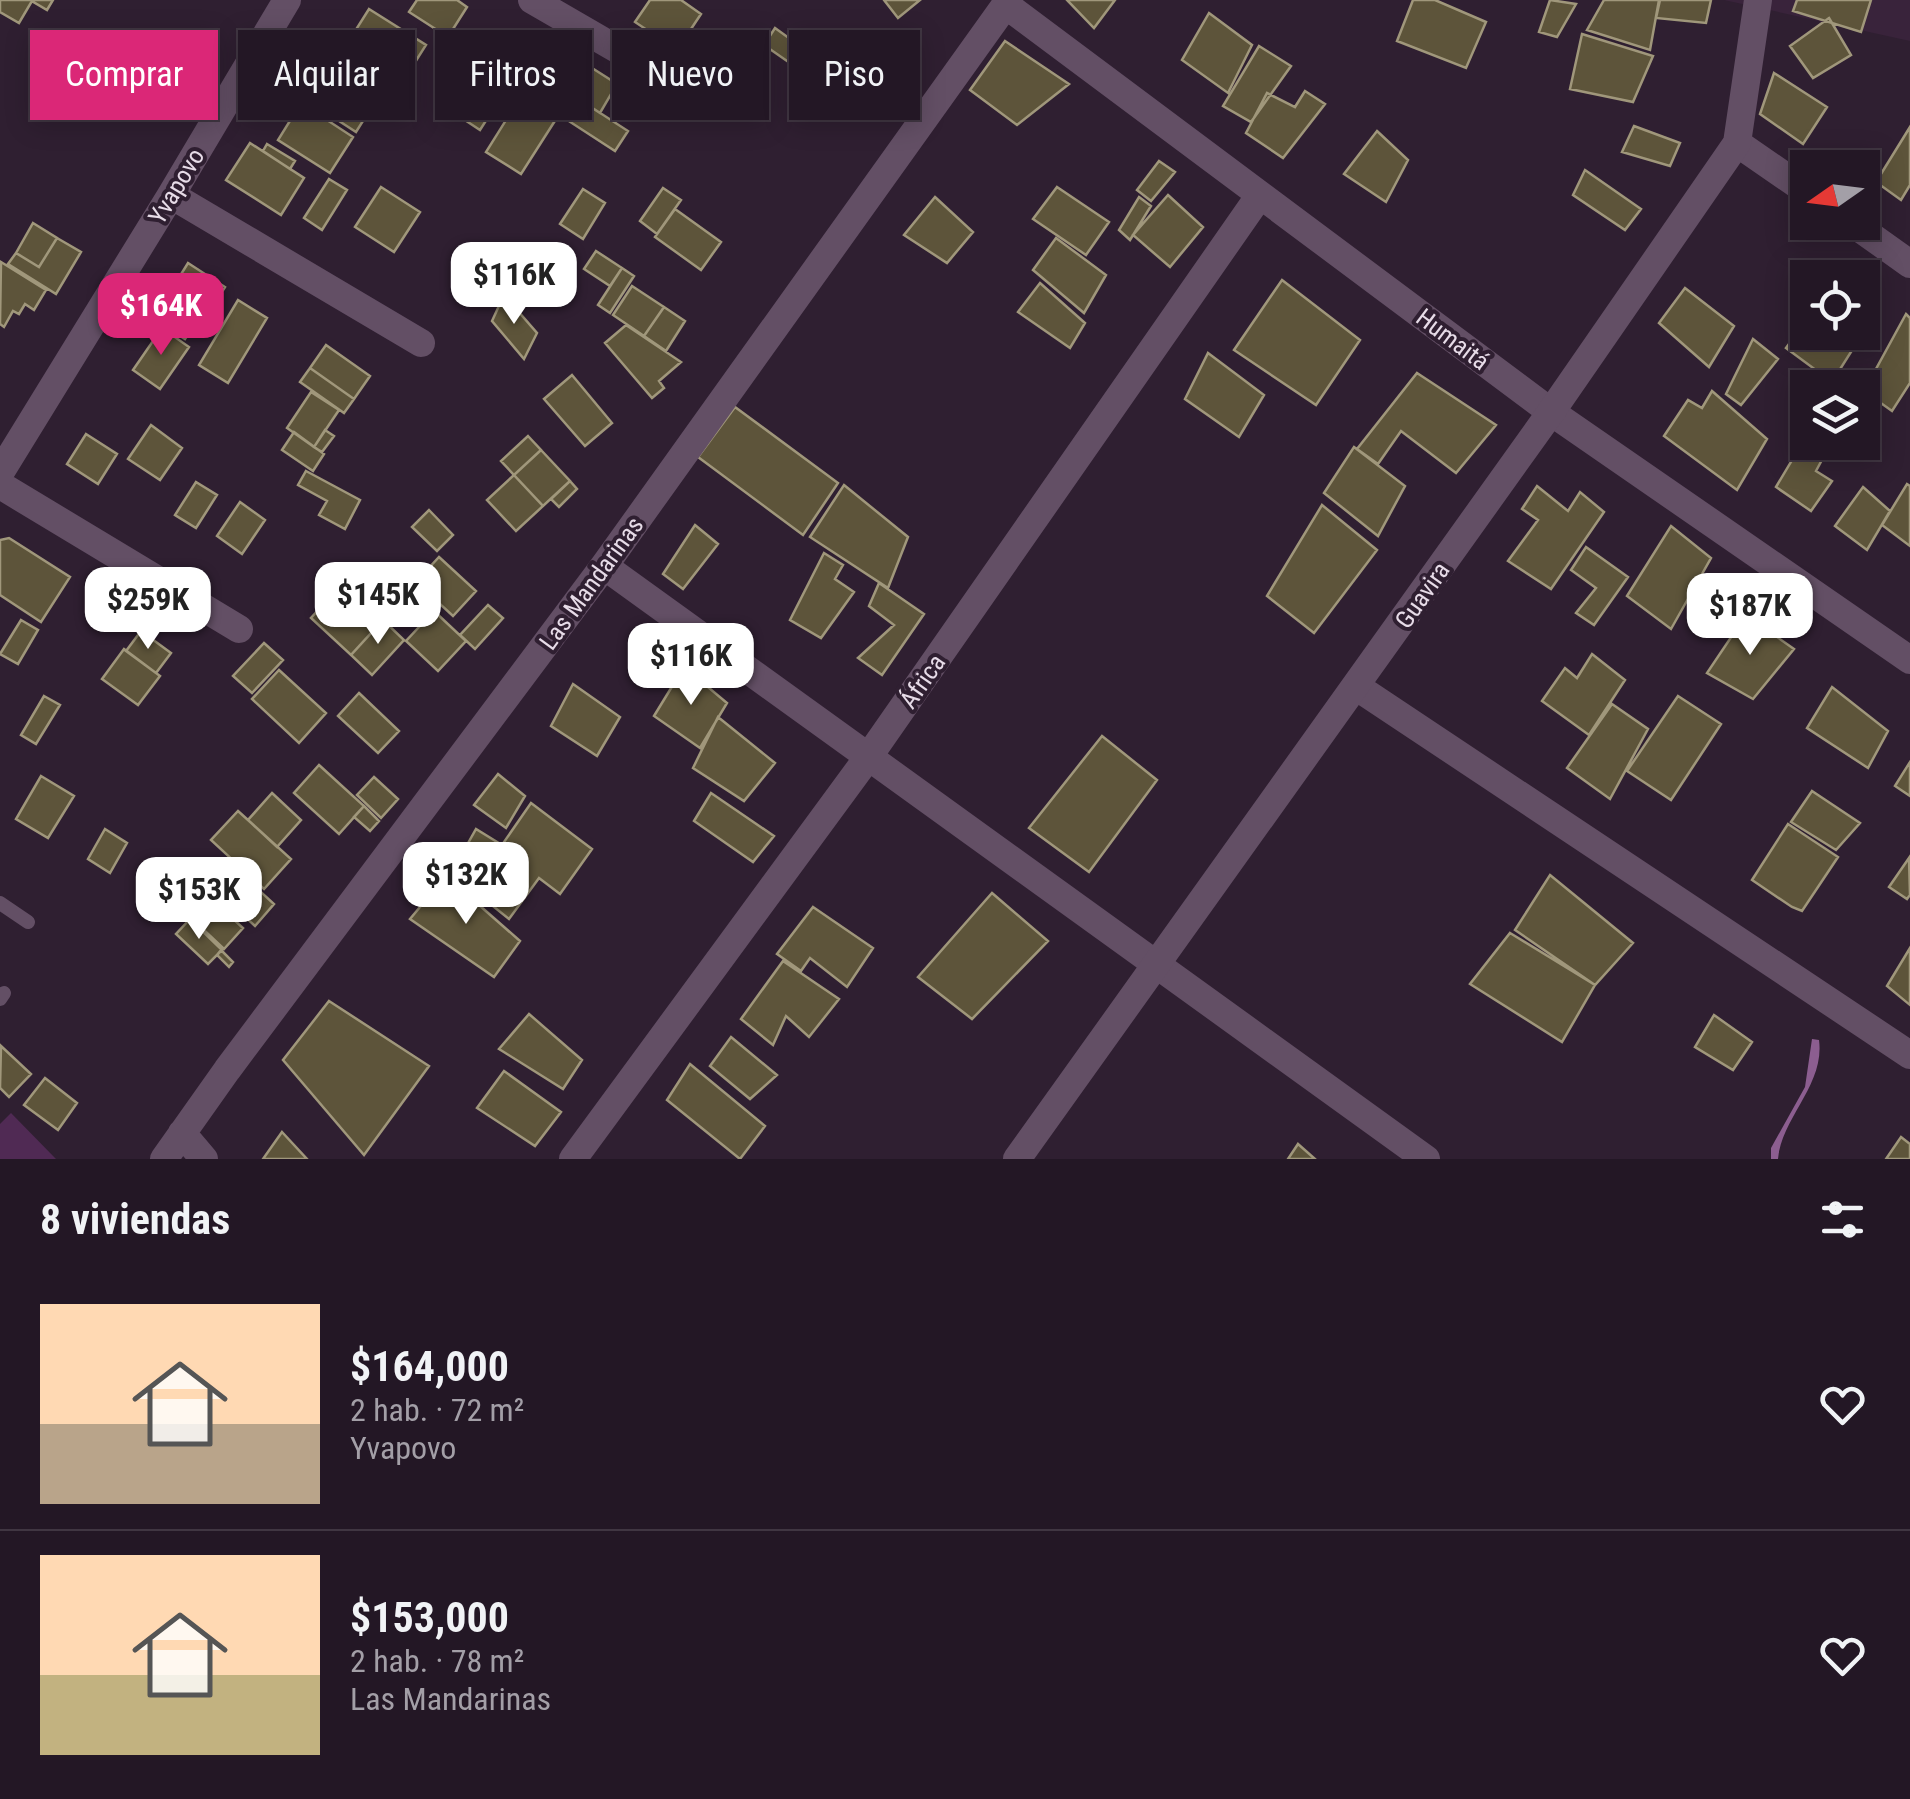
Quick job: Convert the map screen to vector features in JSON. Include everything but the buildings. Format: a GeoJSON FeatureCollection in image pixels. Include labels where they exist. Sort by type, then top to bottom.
{"type":"FeatureCollection","features":[{"type":"Feature","properties":{"kind":"street","name":"Yvapovo"},"geometry":{"type":"LineString","coordinates":[[0,473],[287,0]]}},
{"type":"Feature","properties":{"kind":"street"},"geometry":{"type":"LineString","coordinates":[[532,0],[612,46]]}},
{"type":"Feature","properties":{"kind":"street","name":"Guavira"},"geometry":{"type":"LineString","coordinates":[[1017,1159],[1357,687],[1736,143],[1758,0]]}},
{"type":"Feature","properties":{"kind":"street","name":"Humaitá"},"geometry":{"type":"LineString","coordinates":[[1007,2],[1551,412],[1910,660]]}},
{"type":"Feature","properties":{"kind":"street","name":"Las Mandarinas"},"geometry":{"type":"LineString","coordinates":[[164,1159],[226,1070],[604,566],[1007,2]]}},
{"type":"Feature","properties":{"kind":"street"},"geometry":{"type":"LineString","coordinates":[[1736,143],[1790,180]]}},
{"type":"Feature","properties":{"kind":"street"},"geometry":{"type":"LineString","coordinates":[[171,195],[421,343]]}},
{"type":"Feature","properties":{"kind":"street","name":"África"},"geometry":{"type":"LineString","coordinates":[[573,1159],[869,756],[1260,195]]}},
{"type":"Feature","properties":{"kind":"street"},"geometry":{"type":"LineString","coordinates":[[1876,240],[1910,264]]}},
{"type":"Feature","properties":{"kind":"street"},"geometry":{"type":"LineString","coordinates":[[0,485],[240,629]]}},
{"type":"Feature","properties":{"kind":"street"},"geometry":{"type":"LineString","coordinates":[[604,566],[1426,1159]]}},
{"type":"Feature","properties":{"kind":"street"},"geometry":{"type":"LineString","coordinates":[[1357,687],[1910,1056]]}},
{"type":"Feature","properties":{"kind":"street"},"geometry":{"type":"LineString","coordinates":[[182,1133],[204,1159]]}},
{"type":"Feature","properties":{"kind":"lane"},"geometry":{"type":"LineString","coordinates":[[0,903],[28,922]]}},
{"type":"Feature","properties":{"kind":"shaded area"},"geometry":{"type":"Polygon","coordinates":[[[1724,0],[1910,0],[1910,41],[1724,0]]]}},
{"type":"Feature","properties":{"kind":"shaded area"},"geometry":{"type":"Polygon","coordinates":[[[1812,1039],[1819,1040],[1816,1072],[1787,1129],[1778,1159],[1771,1159],[1771,1148],[1805,1087],[1812,1039]]]}},
{"type":"Feature","properties":{"kind":"shaded area"},"geometry":{"type":"Polygon","coordinates":[[[11,1113],[56,1159],[0,1159],[0,1124],[11,1113]]]}}]}
